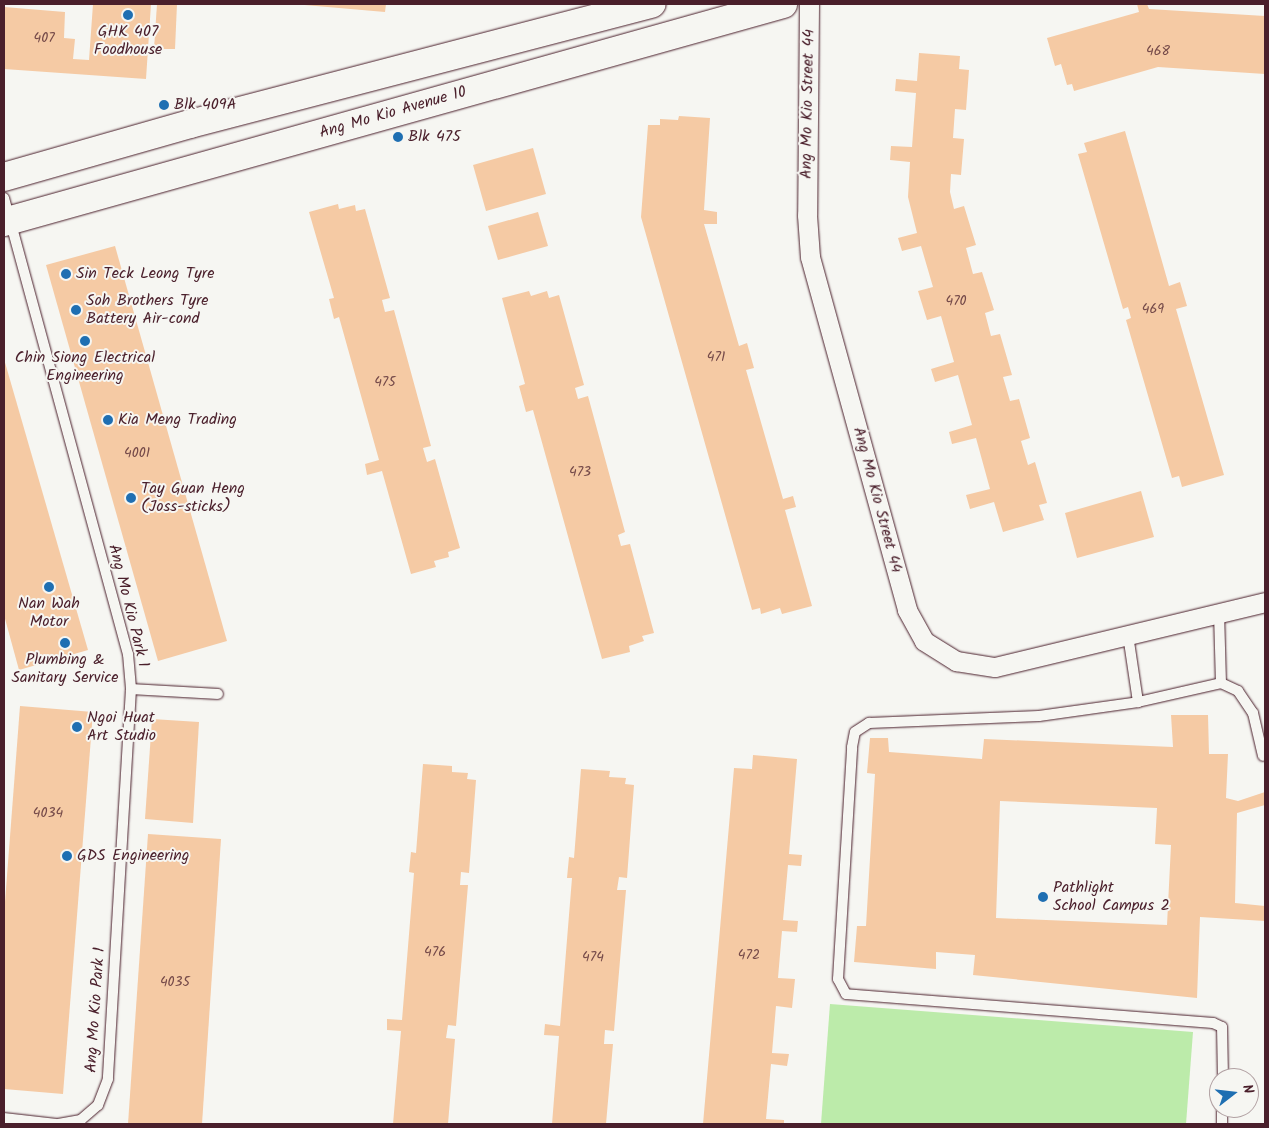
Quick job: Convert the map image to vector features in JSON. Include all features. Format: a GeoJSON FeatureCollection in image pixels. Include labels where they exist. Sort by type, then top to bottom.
{"type":"FeatureCollection","features":[{"type":"Feature","properties":{"kind":"main road"},"geometry":{"type":"LineString","coordinates":[[4,177],[190,124],[652,4]]}},
{"type":"Feature","properties":{"kind":"main road","name":"Ang Mo Kio Avenue 10"},"geometry":{"type":"LineString","coordinates":[[6,213],[783,4]]}},
{"type":"Feature","properties":{"kind":"street","name":"Ang Mo Kio Street 44"},"geometry":{"type":"LineString","coordinates":[[809,4],[807,215],[810,257],[907,610],[924,641],[956,660],[995,667],[1265,602]]}},
{"type":"Feature","properties":{"kind":"lane","name":"Ang Mo Kio Park 1"},"geometry":{"type":"LineString","coordinates":[[4,1118],[57,1124],[81,1120],[98,1105],[108,1079],[131,689],[128,654],[6,213]]}},
{"type":"Feature","properties":{"kind":"lane"},"geometry":{"type":"LineString","coordinates":[[1218,612],[1221,683]]}},
{"type":"Feature","properties":{"kind":"lane"},"geometry":{"type":"LineString","coordinates":[[1128,635],[1138,702]]}},
{"type":"Feature","properties":{"kind":"lane"},"geometry":{"type":"LineString","coordinates":[[1223,1068],[1222,1027],[1213,1023],[868,998],[846,994],[838,979],[855,732],[869,723],[1039,716],[1138,702],[1221,683],[1238,691],[1253,713],[1263,756]]}},
{"type":"Feature","properties":{"kind":"lane"},"geometry":{"type":"LineString","coordinates":[[131,689],[218,694]]}},
{"type":"Feature","properties":{"kind":"green space"},"geometry":{"type":"Polygon","coordinates":[[[830,1004],[1193,1032],[1186,1124],[821,1124],[830,1004]]]}},
{"type":"Feature","properties":{"kind":"building"},"geometry":{"type":"Polygon","coordinates":[[[93,4],[151,4],[146,79],[4,69],[4,7],[65,12],[64,38],[75,39],[73,59],[89,60],[93,4]]]}},
{"type":"Feature","properties":{"kind":"building"},"geometry":{"type":"Polygon","coordinates":[[[157,4],[177,4],[175,49],[154,49],[157,4]]]}},
{"type":"Feature","properties":{"kind":"building"},"geometry":{"type":"Polygon","coordinates":[[[293,4],[386,4],[385,12],[293,4]]]}},
{"type":"Feature","properties":{"kind":"building"},"geometry":{"type":"Polygon","coordinates":[[[1137,4],[1147,4],[1149,9],[1265,16],[1265,74],[1158,67],[1074,91],[1072,84],[1067,85],[1061,64],[1055,66],[1047,38],[1139,12],[1137,4]]]}},
{"type":"Feature","properties":{"kind":"building"},"geometry":{"type":"Polygon","coordinates":[[[919,53],[960,56],[959,69],[969,70],[966,110],[955,109],[953,138],[964,139],[961,175],[951,174],[950,192],[954,209],[964,206],[976,245],[966,248],[973,274],[982,272],[994,310],[985,313],[991,336],[1000,334],[1012,375],[1003,377],[1010,401],[1019,399],[1030,438],[1021,441],[1028,465],[1035,462],[1047,503],[1039,505],[1044,520],[1003,532],[994,502],[970,509],[966,495],[990,489],[976,438],[952,444],[949,432],[972,425],[958,375],[935,382],[931,369],[954,362],[941,316],[927,320],[918,291],[933,287],[921,246],[902,251],[898,238],[917,233],[908,197],[910,162],[890,160],[891,146],[912,147],[916,93],[895,91],[896,79],[917,81],[919,53]]]}},
{"type":"Feature","properties":{"kind":"building"},"geometry":{"type":"Polygon","coordinates":[[[679,116],[710,118],[704,210],[717,212],[717,224],[704,224],[739,346],[747,343],[754,368],[746,370],[783,499],[793,496],[796,507],[785,510],[812,606],[782,614],[780,608],[761,614],[760,608],[752,610],[641,217],[648,125],[660,125],[660,119],[678,120],[679,116]]]}},
{"type":"Feature","properties":{"kind":"building"},"geometry":{"type":"Polygon","coordinates":[[[1125,131],[1169,286],[1180,282],[1187,306],[1176,309],[1224,475],[1182,487],[1179,476],[1172,478],[1126,320],[1131,318],[1128,307],[1123,309],[1078,154],[1087,152],[1084,143],[1125,131]]]}},
{"type":"Feature","properties":{"kind":"building"},"geometry":{"type":"Polygon","coordinates":[[[533,148],[546,194],[486,211],[473,165],[533,148]]]}},
{"type":"Feature","properties":{"kind":"building"},"geometry":{"type":"Polygon","coordinates":[[[338,204],[339,209],[355,205],[356,211],[365,209],[390,298],[382,300],[385,312],[394,310],[431,446],[423,448],[427,462],[435,459],[460,548],[448,552],[449,557],[434,561],[436,567],[411,574],[382,471],[367,475],[365,464],[379,460],[339,317],[334,319],[329,299],[334,298],[309,212],[338,204]]]}},
{"type":"Feature","properties":{"kind":"building"},"geometry":{"type":"Polygon","coordinates":[[[538,212],[548,246],[498,260],[488,226],[538,212]]]}},
{"type":"Feature","properties":{"kind":"building"},"geometry":{"type":"Polygon","coordinates":[[[115,246],[227,641],[158,661],[46,265],[115,246]]]}},
{"type":"Feature","properties":{"kind":"building"},"geometry":{"type":"Polygon","coordinates":[[[529,291],[531,296],[547,291],[549,298],[559,295],[584,385],[575,388],[578,399],[588,396],[625,532],[618,535],[621,546],[630,544],[654,633],[642,636],[644,641],[629,646],[630,652],[602,659],[533,410],[526,412],[519,386],[525,384],[502,298],[529,291]]]}},
{"type":"Feature","properties":{"kind":"building"},"geometry":{"type":"Polygon","coordinates":[[[4,359],[88,650],[19,670],[4,615],[4,359]]]}},
{"type":"Feature","properties":{"kind":"building"},"geometry":{"type":"Polygon","coordinates":[[[1141,491],[1154,537],[1077,558],[1065,513],[1141,491]]]}},
{"type":"Feature","properties":{"kind":"building"},"geometry":{"type":"Polygon","coordinates":[[[20,706],[93,712],[63,1094],[4,1089],[4,915],[20,706]]]}},
{"type":"Feature","properties":{"kind":"building"},"geometry":{"type":"Polygon","coordinates":[[[1171,715],[1208,715],[1209,754],[1228,754],[1226,798],[1238,801],[1265,792],[1265,805],[1237,813],[1235,903],[1265,906],[1265,921],[1200,917],[1197,998],[973,975],[975,955],[936,952],[936,969],[854,962],[857,926],[866,926],[875,774],[867,773],[870,738],[888,738],[889,752],[982,759],[984,739],[1173,747],[1171,715]],[[1000,801],[996,918],[1167,925],[1171,845],[1155,844],[1157,808],[1000,801]]]}},
{"type":"Feature","properties":{"kind":"building"},"geometry":{"type":"Polygon","coordinates":[[[152,719],[199,722],[193,823],[145,819],[152,719]]]}},
{"type":"Feature","properties":{"kind":"building"},"geometry":{"type":"Polygon","coordinates":[[[753,755],[797,759],[789,854],[802,855],[801,866],[788,865],[783,920],[798,921],[797,932],[782,931],[778,978],[795,979],[792,1008],[776,1006],[772,1053],[789,1054],[787,1066],[771,1064],[766,1119],[784,1120],[784,1124],[703,1124],[734,768],[752,769],[753,755]]]}},
{"type":"Feature","properties":{"kind":"building"},"geometry":{"type":"Polygon","coordinates":[[[423,764],[452,766],[452,772],[468,773],[467,779],[476,780],[469,873],[461,872],[460,885],[468,885],[456,1026],[448,1025],[446,1038],[455,1039],[448,1124],[393,1124],[401,1031],[387,1030],[387,1019],[402,1020],[414,873],[409,872],[411,852],[416,853],[423,764]]]}},
{"type":"Feature","properties":{"kind":"building"},"geometry":{"type":"Polygon","coordinates":[[[581,769],[610,771],[609,777],[626,778],[625,784],[634,785],[627,878],[619,877],[617,890],[626,890],[614,1031],[605,1030],[604,1044],[613,1044],[606,1124],[552,1124],[559,1036],[544,1035],[545,1024],[560,1026],[572,878],[567,878],[569,857],[574,858],[581,769]]]}},
{"type":"Feature","properties":{"kind":"building"},"geometry":{"type":"Polygon","coordinates":[[[148,834],[221,839],[202,1124],[128,1124],[148,834]]]}},
{"type":"Feature","properties":{"kind":"place","name":"GHK 407 Foodhouse"},"geometry":{"type":"Point","coordinates":[128,15]}},
{"type":"Feature","properties":{"kind":"place","name":"Blk 409A"},"geometry":{"type":"Point","coordinates":[164,105]}},
{"type":"Feature","properties":{"kind":"place","name":"Blk 475"},"geometry":{"type":"Point","coordinates":[398,137]}},
{"type":"Feature","properties":{"kind":"place","name":"Sin Teck Leong Tyre"},"geometry":{"type":"Point","coordinates":[66,274]}},
{"type":"Feature","properties":{"kind":"place","name":"Soh Brothers Tyre Battery Air-cond"},"geometry":{"type":"Point","coordinates":[76,310]}},
{"type":"Feature","properties":{"kind":"place","name":"Chin Siong Electrical Engineering"},"geometry":{"type":"Point","coordinates":[85,341]}},
{"type":"Feature","properties":{"kind":"place","name":"Kia Meng Trading"},"geometry":{"type":"Point","coordinates":[108,420]}},
{"type":"Feature","properties":{"kind":"place","name":"Tay Guan Heng (Joss-sticks)"},"geometry":{"type":"Point","coordinates":[131,498]}},
{"type":"Feature","properties":{"kind":"place","name":"Nan Wah Motor"},"geometry":{"type":"Point","coordinates":[49,587]}},
{"type":"Feature","properties":{"kind":"place","name":"Plumbing & Sanitary Service"},"geometry":{"type":"Point","coordinates":[65,643]}},
{"type":"Feature","properties":{"kind":"place","name":"Ngoi Huat Art Studio"},"geometry":{"type":"Point","coordinates":[77,727]}},
{"type":"Feature","properties":{"kind":"place","name":"GDS Engineering"},"geometry":{"type":"Point","coordinates":[67,856]}},
{"type":"Feature","properties":{"kind":"place","name":"Pathlight School Campus 2"},"geometry":{"type":"Point","coordinates":[1043,897]}}]}
